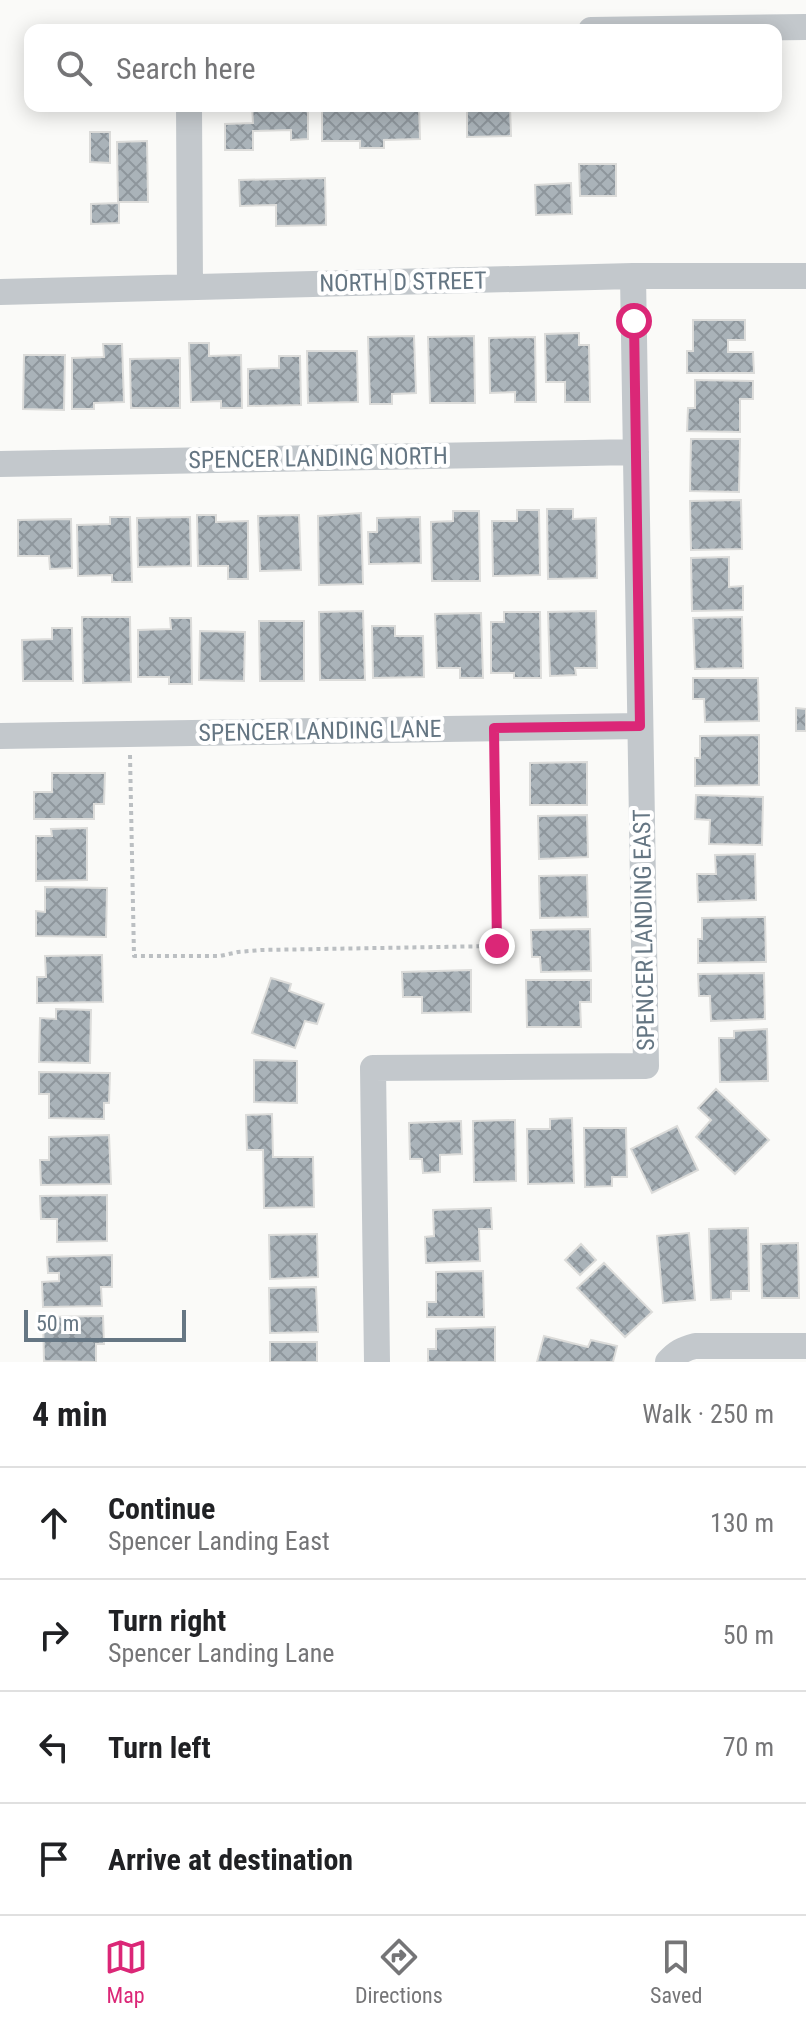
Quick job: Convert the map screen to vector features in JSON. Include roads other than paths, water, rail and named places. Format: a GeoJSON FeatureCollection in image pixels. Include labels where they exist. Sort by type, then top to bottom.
{"type":"FeatureCollection","features":[{"type":"Feature","properties":{"kind":"street"},"geometry":{"type":"LineString","coordinates":[[782,27],[806,27]]}},
{"type":"Feature","properties":{"kind":"street"},"geometry":{"type":"LineString","coordinates":[[189,112],[190,287]]}},
{"type":"Feature","properties":{"kind":"street","name":"NORTH D STREET"},"geometry":{"type":"LineString","coordinates":[[0,292],[633,276],[806,276]]}},
{"type":"Feature","properties":{"kind":"street","name":"SPENCER LANDING EAST"},"geometry":{"type":"LineString","coordinates":[[377,1362],[373,1068],[646,1066],[633,276]]}},
{"type":"Feature","properties":{"kind":"street","name":"SPENCER LANDING NORTH"},"geometry":{"type":"LineString","coordinates":[[0,464],[636,452]]}},
{"type":"Feature","properties":{"kind":"street","name":"SPENCER LANDING LANE"},"geometry":{"type":"LineString","coordinates":[[0,736],[640,726]]}},
{"type":"Feature","properties":{"kind":"street"},"geometry":{"type":"LineString","coordinates":[[668,1362],[683,1349],[695,1346],[806,1346]]}}]}
